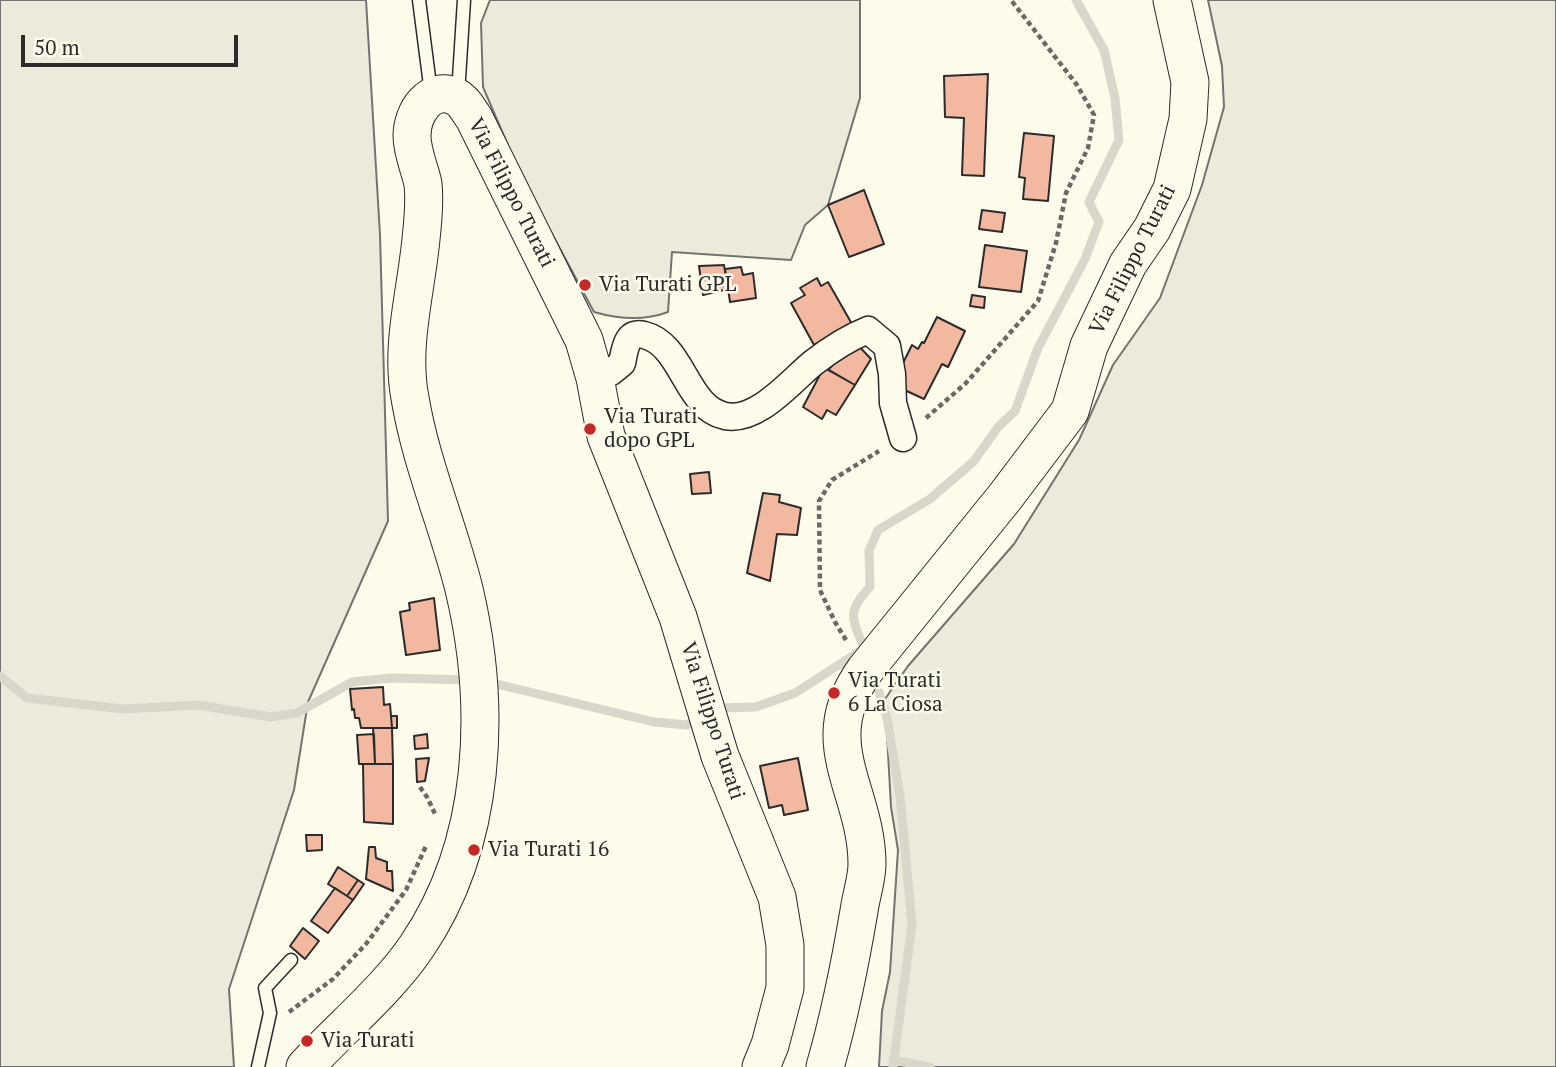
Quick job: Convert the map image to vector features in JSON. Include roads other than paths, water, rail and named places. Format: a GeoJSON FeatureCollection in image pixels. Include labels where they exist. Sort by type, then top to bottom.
{"type":"FeatureCollection","features":[{"type":"Feature","properties":{"kind":"main road","name":"Via Filippo Turati"},"geometry":{"type":"LineString","coordinates":[[825,1067],[839,1019],[867,864],[860,824],[842,757],[845,704],[865,670],[1005,497],[1070,411],[1095,334],[1128,264],[1152,229],[1171,189],[1188,120],[1190,82],[1172,0]]}},
{"type":"Feature","properties":{"kind":"main road","name":"Via Filippo Turati"},"geometry":{"type":"LineString","coordinates":[[445,97],[474,118],[584,340],[595,378],[606,436],[678,617],[720,756],[777,897],[785,945],[785,988],[771,1045],[761,1067]]}},
{"type":"Feature","properties":{"kind":"main road"},"geometry":{"type":"LineString","coordinates":[[305,1067],[416,948],[435,917],[456,869],[477,781],[481,732],[477,669],[464,590],[428,472],[409,397],[407,372],[406,347],[423,214],[423,187],[412,138],[420,106],[445,97]]}},
{"type":"Feature","properties":{"kind":"street"},"geometry":{"type":"LineString","coordinates":[[595,378],[611,372],[622,363],[625,344],[629,338],[640,334],[654,337],[667,350],[701,401],[711,410],[726,416],[746,416],[779,394],[813,363],[844,340],[868,330],[887,346],[893,403],[903,438]]}},
{"type":"Feature","properties":{"kind":"lane"},"geometry":{"type":"LineString","coordinates":[[419,0],[445,97]]}},
{"type":"Feature","properties":{"kind":"lane"},"geometry":{"type":"LineString","coordinates":[[445,97],[464,0]]}},
{"type":"Feature","properties":{"kind":"lane"},"geometry":{"type":"LineString","coordinates":[[258,1067],[269,1027],[270,1013],[265,988],[291,960]]}},
{"type":"Feature","properties":{"kind":"waterway"},"geometry":{"type":"LineString","coordinates":[[865,650],[855,624],[854,610],[870,587],[869,551],[878,530],[930,499],[974,461],[998,427],[1015,411],[1038,348],[1085,259],[1099,222],[1089,202],[1119,140],[1115,98],[1104,50],[1076,0]]}},
{"type":"Feature","properties":{"kind":"waterway"},"geometry":{"type":"LineString","coordinates":[[716,708],[756,707],[795,693],[862,650]]}},
{"type":"Feature","properties":{"kind":"waterway"},"geometry":{"type":"LineString","coordinates":[[0,676],[27,698],[123,709],[198,705],[271,717],[297,713],[352,682],[391,678],[470,680]]}},
{"type":"Feature","properties":{"kind":"waterway"},"geometry":{"type":"LineString","coordinates":[[488,682],[654,722],[687,725],[701,717]]}},
{"type":"Feature","properties":{"kind":"waterway"},"geometry":{"type":"LineString","coordinates":[[879,692],[887,718],[900,796],[912,924],[893,1067]]}},
{"type":"Feature","properties":{"kind":"waterway"},"geometry":{"type":"LineString","coordinates":[[893,1060],[930,1067]]}},
{"type":"Feature","properties":{"kind":"place","name":"Via Turati GPL"},"geometry":{"type":"Point","coordinates":[585,285]}},
{"type":"Feature","properties":{"kind":"place","name":"Via Turati dopo GPL"},"geometry":{"type":"Point","coordinates":[590,429]}},
{"type":"Feature","properties":{"kind":"place","name":"Via Turati 6 La Ciosa"},"geometry":{"type":"Point","coordinates":[834,693]}},
{"type":"Feature","properties":{"kind":"place","name":"Via Turati 16"},"geometry":{"type":"Point","coordinates":[474,850]}},
{"type":"Feature","properties":{"kind":"place","name":"Via Turati"},"geometry":{"type":"Point","coordinates":[307,1041]}}]}
